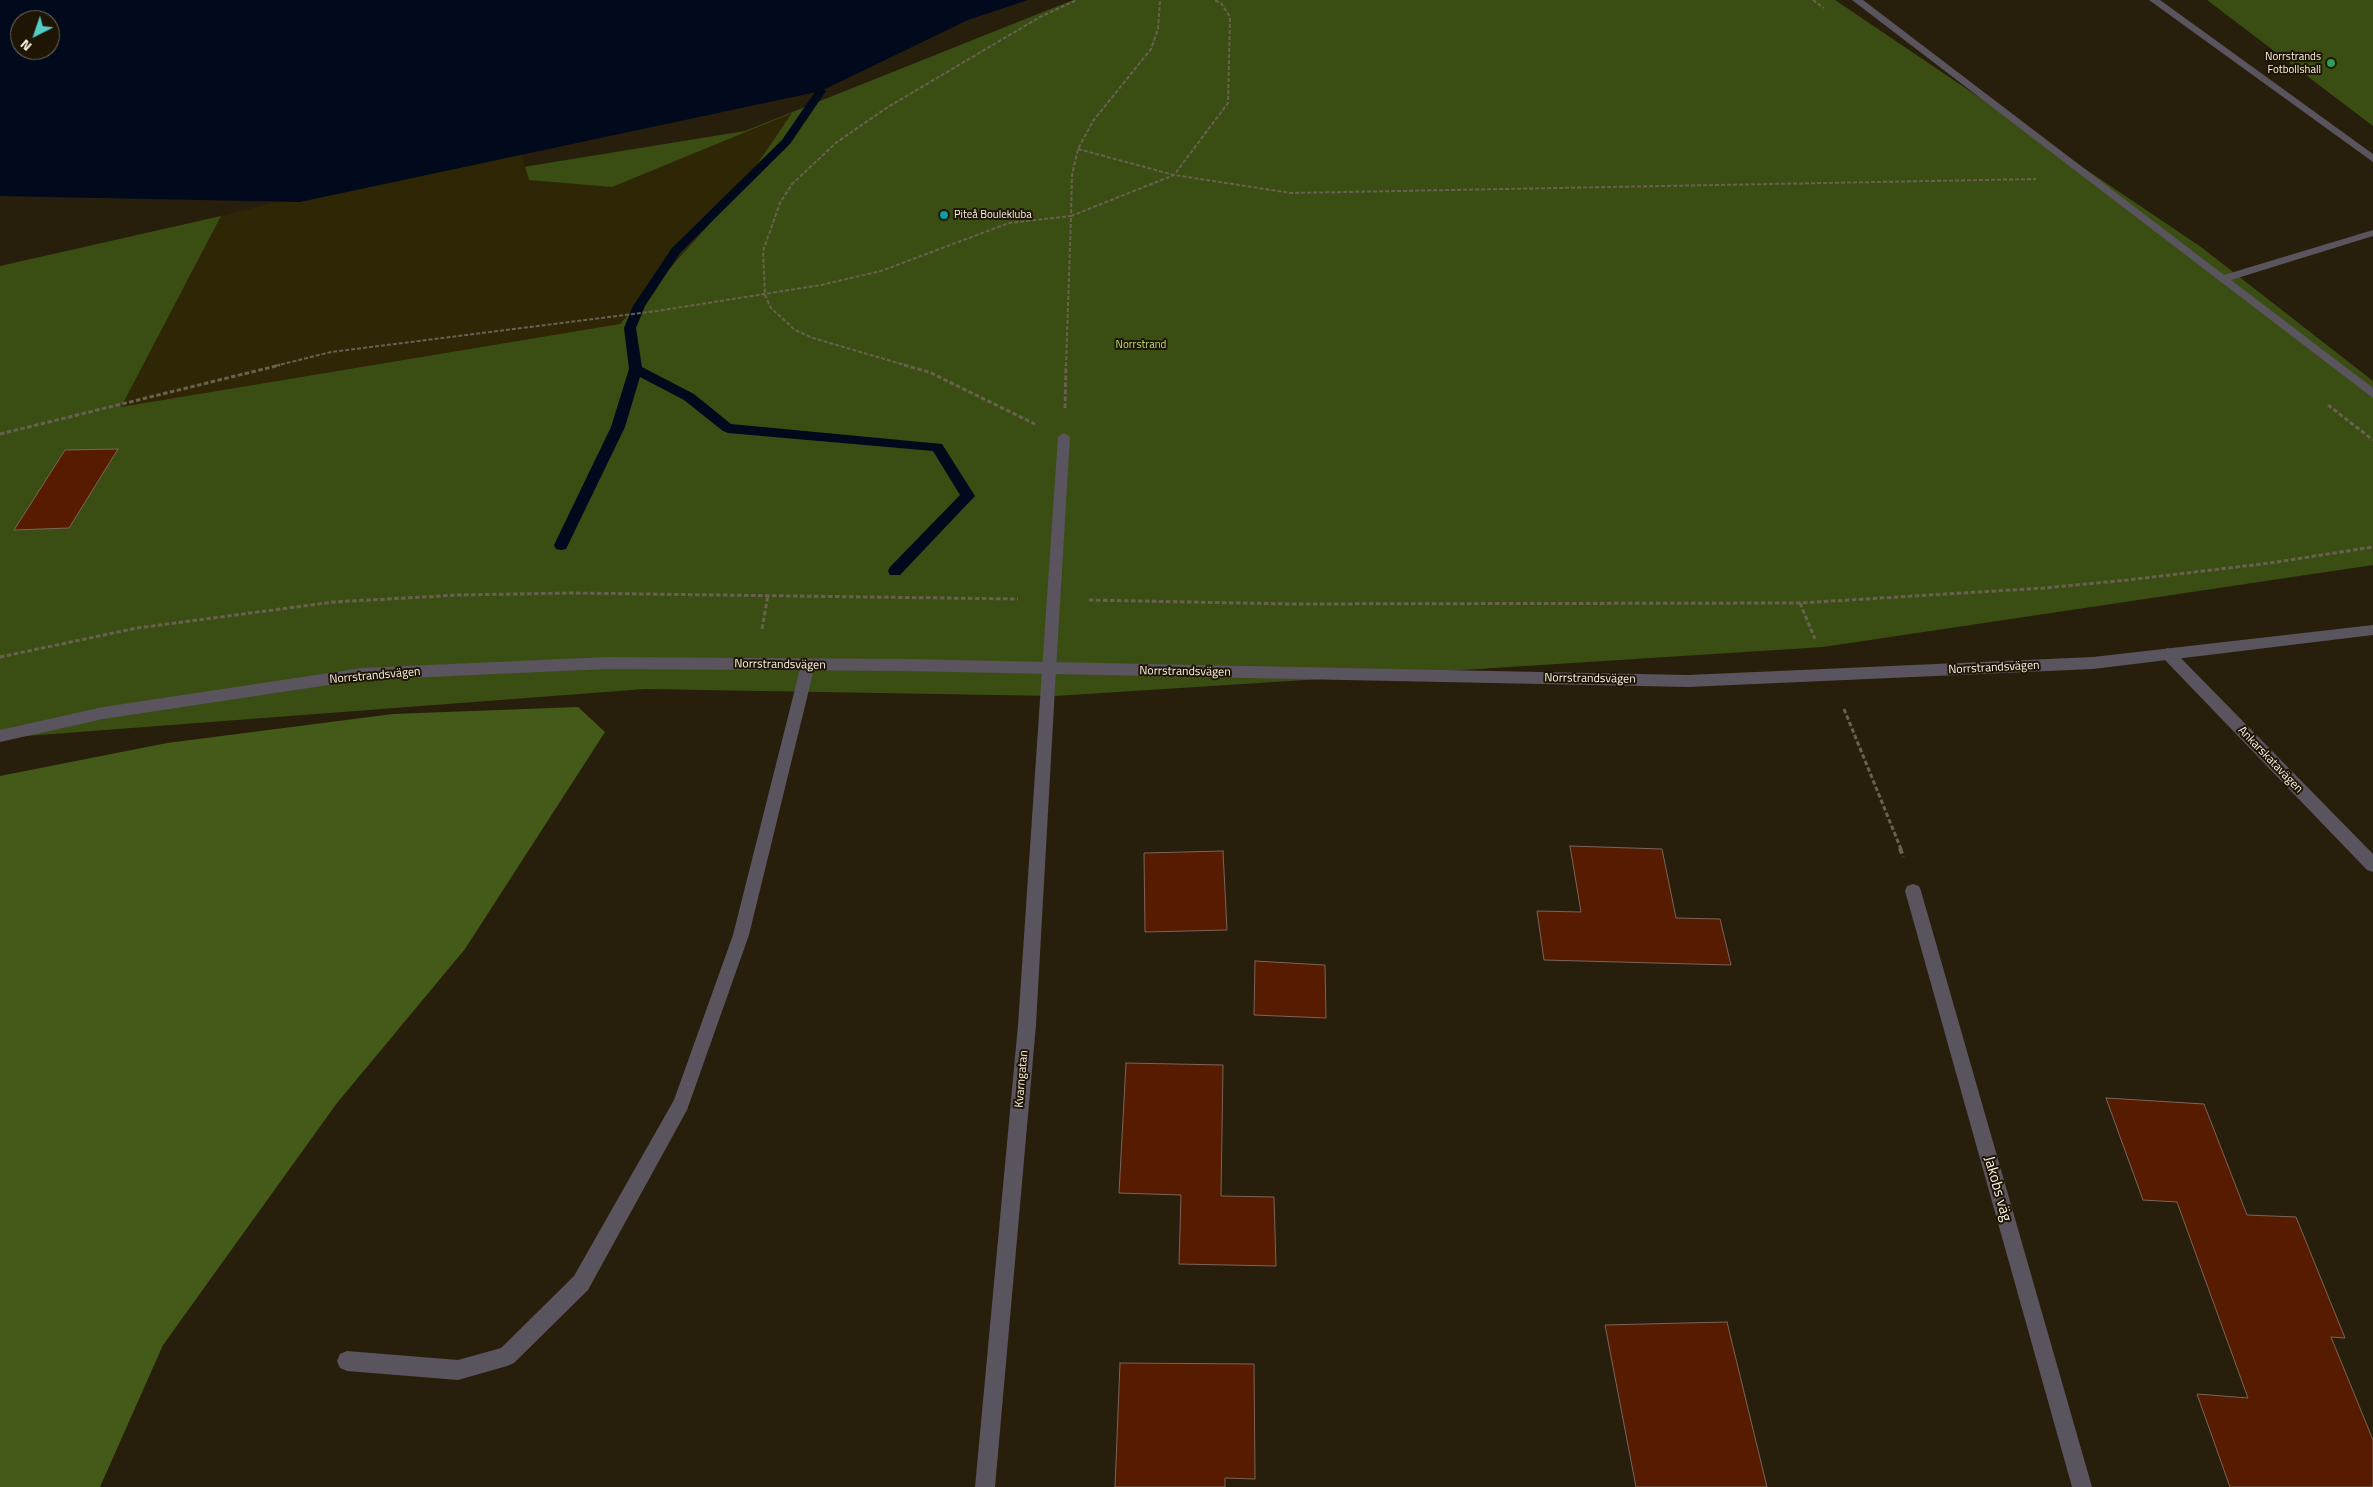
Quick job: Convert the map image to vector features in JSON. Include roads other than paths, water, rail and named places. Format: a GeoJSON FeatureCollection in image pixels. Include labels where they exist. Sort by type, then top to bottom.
{"type":"FeatureCollection","features":[{"type":"Feature","properties":{"kind":"street"},"geometry":{"type":"LineString","coordinates":[[1857,0],[2373,394]]}},
{"type":"Feature","properties":{"kind":"street"},"geometry":{"type":"LineString","coordinates":[[2154,0],[2373,159]]}},
{"type":"Feature","properties":{"kind":"street"},"geometry":{"type":"LineString","coordinates":[[2222,279],[2373,233]]}},
{"type":"Feature","properties":{"kind":"street","name":"Kvarngatan"},"geometry":{"type":"LineString","coordinates":[[985,1487],[1026,1024],[1064,437]]}},
{"type":"Feature","properties":{"kind":"street","name":"Norrstrandsvägen"},"geometry":{"type":"LineString","coordinates":[[0,736],[103,713],[362,674],[607,664],[808,665],[1688,681],[2093,663],[2373,630]]}},
{"type":"Feature","properties":{"kind":"street","name":"Ankarskatavägen"},"geometry":{"type":"LineString","coordinates":[[2168,654],[2373,865]]}},
{"type":"Feature","properties":{"kind":"street"},"geometry":{"type":"LineString","coordinates":[[347,1361],[458,1370],[507,1356],[581,1283],[681,1104],[740,935],[808,665]]}},
{"type":"Feature","properties":{"kind":"street","name":"Jakobs väg"},"geometry":{"type":"LineString","coordinates":[[1913,891],[2082,1487]]}},
{"type":"Feature","properties":{"kind":"water"},"geometry":{"type":"Polygon","coordinates":[[[0,0],[1028,0],[968,20],[821,91],[300,202],[0,196],[0,0]]]}},
{"type":"Feature","properties":{"kind":"waterway"},"geometry":{"type":"LineString","coordinates":[[636,369],[630,328],[639,306],[676,251],[786,142],[821,91]]}},
{"type":"Feature","properties":{"kind":"waterway"},"geometry":{"type":"LineString","coordinates":[[561,545],[618,427],[636,369]]}},
{"type":"Feature","properties":{"kind":"waterway"},"geometry":{"type":"LineString","coordinates":[[636,369],[689,397],[728,428],[937,447],[968,496],[895,571]]}},
{"type":"Feature","properties":{"kind":"place","name":"Norrstrands Fotbollshall"},"geometry":{"type":"Point","coordinates":[2331,63]}},
{"type":"Feature","properties":{"kind":"place","name":"Piteå Boulekluba"},"geometry":{"type":"Point","coordinates":[944,215]}},
{"type":"Feature","properties":{"kind":"park label","name":"Norrstrand"},"geometry":{"type":"Point","coordinates":[1141,345]}}]}
